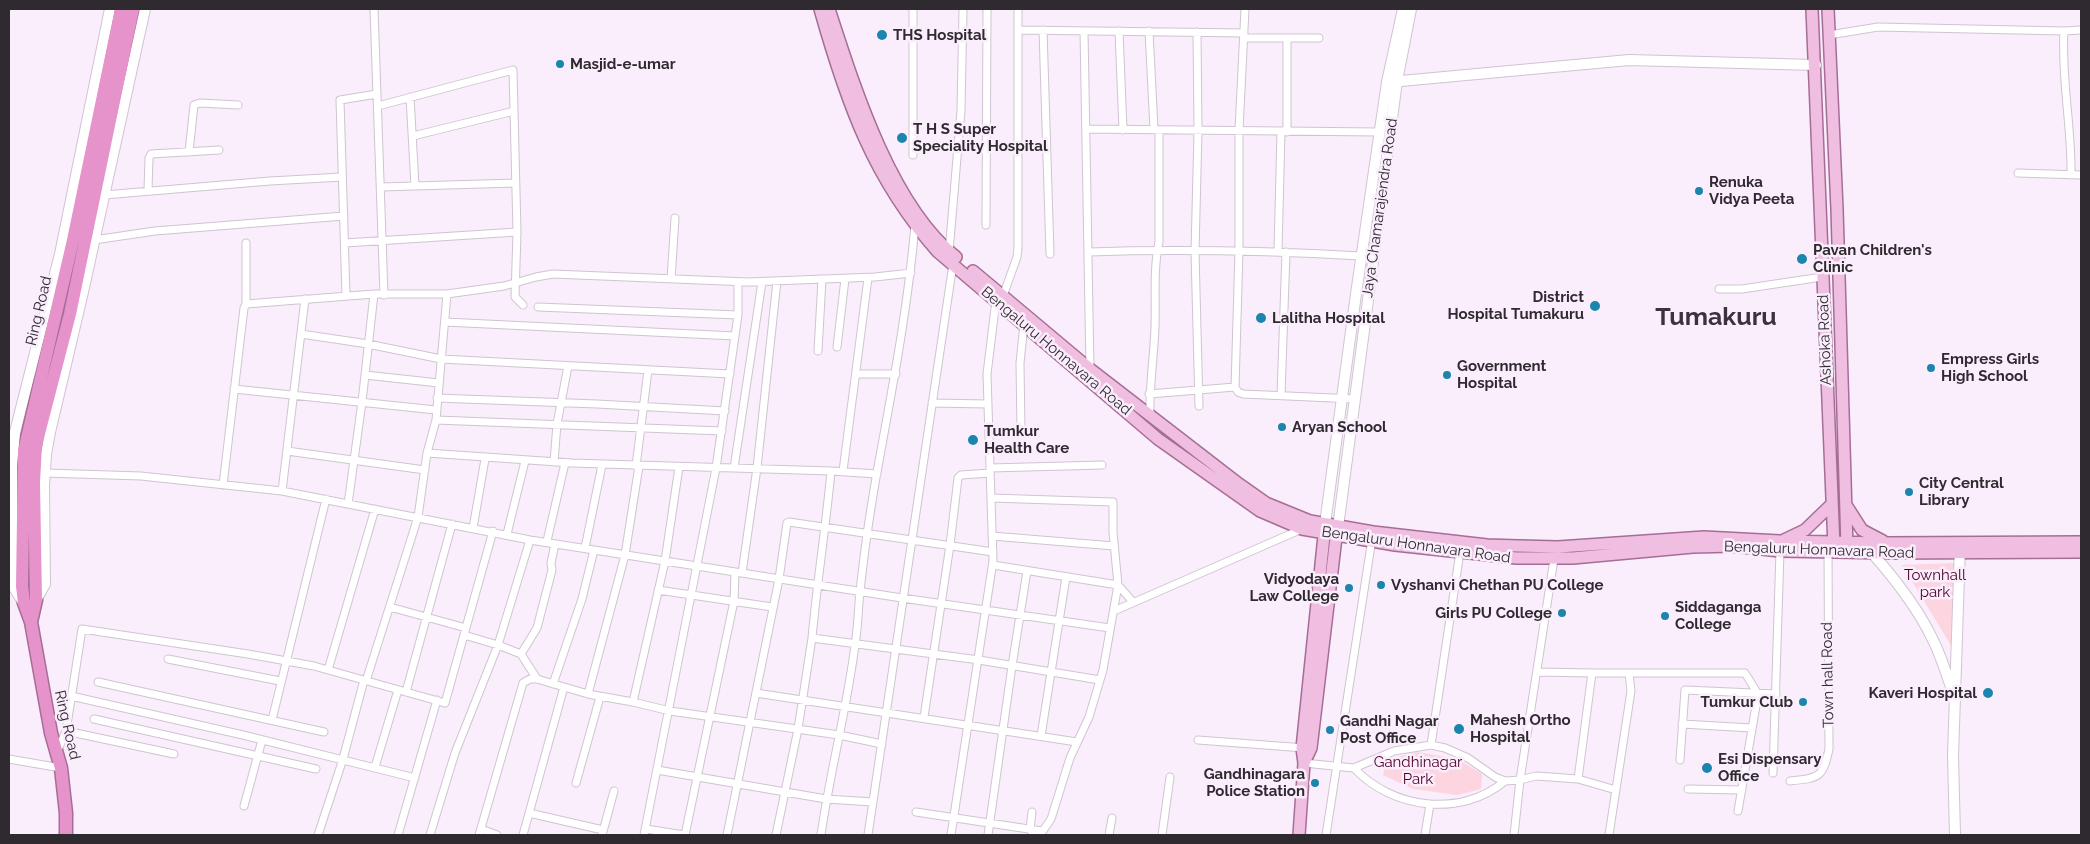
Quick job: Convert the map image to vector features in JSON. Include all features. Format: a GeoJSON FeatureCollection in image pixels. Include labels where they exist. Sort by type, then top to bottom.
{"type":"FeatureCollection","features":[{"type":"Feature","properties":{"kind":"highway","name":"Ring Road"},"geometry":{"type":"LineString","coordinates":[[66,835],[66,813],[61,768],[51,733],[31,622],[34,482],[68,338],[79,273],[97,207],[121,9]]}},
{"type":"Feature","properties":{"kind":"highway","name":"Ring Road"},"geometry":{"type":"LineString","coordinates":[[30,602],[22,586],[24,451],[116,60],[133,9]]}},
{"type":"Feature","properties":{"kind":"highway"},"geometry":{"type":"LineString","coordinates":[[65,271],[79,273]]}},
{"type":"Feature","properties":{"kind":"main road"},"geometry":{"type":"LineString","coordinates":[[820,9],[848,100],[865,142],[884,180],[915,225],[938,252],[951,258]]}},
{"type":"Feature","properties":{"kind":"main road"},"geometry":{"type":"LineString","coordinates":[[829,9],[861,104],[893,174],[916,212],[951,258],[1072,360],[1090,369],[1238,484],[1286,513],[1324,529],[1337,532],[1372,537],[1487,545],[1558,547],[1687,537],[1719,537],[1780,546],[1805,530],[1832,504]]}},
{"type":"Feature","properties":{"kind":"main road","name":"Ashoka Road"},"geometry":{"type":"LineString","coordinates":[[1812,9],[1816,65],[1822,277],[1832,504],[1831,547]]}},
{"type":"Feature","properties":{"kind":"main road","name":"Ashoka Road"},"geometry":{"type":"LineString","coordinates":[[1828,9],[1837,209],[1847,546]]}},
{"type":"Feature","properties":{"kind":"main road","name":"Bengaluru Honnavara Road"},"geometry":{"type":"LineString","coordinates":[[999,298],[1024,324],[1072,360],[1158,439],[1219,484],[1260,511],[1302,529],[1324,529]]}},
{"type":"Feature","properties":{"kind":"main road"},"geometry":{"type":"LineString","coordinates":[[1845,503],[1862,530],[1887,543]]}},
{"type":"Feature","properties":{"kind":"main road"},"geometry":{"type":"LineString","coordinates":[[1307,748],[1324,529]]}},
{"type":"Feature","properties":{"kind":"main road"},"geometry":{"type":"LineString","coordinates":[[1299,835],[1304,763],[1337,532]]}},
{"type":"Feature","properties":{"kind":"main road","name":"Bengaluru Honnavara Road"},"geometry":{"type":"LineString","coordinates":[[1372,537],[1460,552],[1516,558],[1554,559],[1714,546],[1831,547],[1887,543],[1960,549],[2081,552]]}},
{"type":"Feature","properties":{"kind":"main road","name":"Bengaluru Honnavara Road"},"geometry":{"type":"LineString","coordinates":[[1847,546],[1872,553],[2081,542]]}},
{"type":"Feature","properties":{"kind":"street"},"geometry":{"type":"LineString","coordinates":[[68,338],[94,240],[97,207],[104,195],[116,60],[110,9]]}},
{"type":"Feature","properties":{"kind":"street"},"geometry":{"type":"LineString","coordinates":[[42,445],[45,473],[45,584],[30,602],[13,586],[12,466],[15,432],[60,254],[116,60],[145,9]]}},
{"type":"Feature","properties":{"kind":"street"},"geometry":{"type":"LineString","coordinates":[[374,9],[384,241],[384,295]]}},
{"type":"Feature","properties":{"kind":"street"},"geometry":{"type":"LineString","coordinates":[[912,9],[912,155]]}},
{"type":"Feature","properties":{"kind":"street"},"geometry":{"type":"LineString","coordinates":[[868,835],[932,403],[951,258],[961,111],[963,9]]}},
{"type":"Feature","properties":{"kind":"street"},"geometry":{"type":"LineString","coordinates":[[986,225],[987,9]]}},
{"type":"Feature","properties":{"kind":"street"},"geometry":{"type":"LineString","coordinates":[[951,835],[993,565],[987,374],[999,298],[1017,257],[1018,248],[1018,9]]}},
{"type":"Feature","properties":{"kind":"street"},"geometry":{"type":"LineString","coordinates":[[1245,9],[1239,130],[1239,251],[1235,387],[1238,392],[1243,394],[1355,399]]}},
{"type":"Feature","properties":{"kind":"street","name":"Jaya Chamarajendra Road"},"geometry":{"type":"LineString","coordinates":[[1337,532],[1355,399],[1392,81],[1403,9]]}},
{"type":"Feature","properties":{"kind":"street","name":"Jaya Chamarajendra Road"},"geometry":{"type":"LineString","coordinates":[[1324,529],[1380,132],[1411,9]]}},
{"type":"Feature","properties":{"kind":"street"},"geometry":{"type":"LineString","coordinates":[[1829,35],[1878,27],[2081,30]]}},
{"type":"Feature","properties":{"kind":"street"},"geometry":{"type":"LineString","coordinates":[[1018,30],[1197,32],[1287,38],[1319,38]]}},
{"type":"Feature","properties":{"kind":"street"},"geometry":{"type":"LineString","coordinates":[[1043,30],[1050,254]]}},
{"type":"Feature","properties":{"kind":"street"},"geometry":{"type":"LineString","coordinates":[[1084,31],[1090,369]]}},
{"type":"Feature","properties":{"kind":"street"},"geometry":{"type":"LineString","coordinates":[[1119,31],[1123,130]]}},
{"type":"Feature","properties":{"kind":"street"},"geometry":{"type":"LineString","coordinates":[[2064,31],[2064,88],[2071,134],[2071,175]]}},
{"type":"Feature","properties":{"kind":"street"},"geometry":{"type":"LineString","coordinates":[[1149,32],[1156,129],[1159,242],[1155,258],[1156,301],[1154,362],[1149,394],[1150,417]]}},
{"type":"Feature","properties":{"kind":"street"},"geometry":{"type":"LineString","coordinates":[[1197,32],[1198,131],[1195,252],[1199,406]]}},
{"type":"Feature","properties":{"kind":"street"},"geometry":{"type":"LineString","coordinates":[[1282,395],[1282,252],[1287,38]]}},
{"type":"Feature","properties":{"kind":"street"},"geometry":{"type":"LineString","coordinates":[[1392,81],[1630,60],[1816,65]]}},
{"type":"Feature","properties":{"kind":"street"},"geometry":{"type":"LineString","coordinates":[[378,106],[513,70],[517,232],[517,282],[515,297],[523,305]]}},
{"type":"Feature","properties":{"kind":"street"},"geometry":{"type":"LineString","coordinates":[[346,296],[340,100],[377,94]]}},
{"type":"Feature","properties":{"kind":"street"},"geometry":{"type":"LineString","coordinates":[[410,97],[415,186]]}},
{"type":"Feature","properties":{"kind":"street"},"geometry":{"type":"LineString","coordinates":[[189,152],[194,105],[200,103],[238,105]]}},
{"type":"Feature","properties":{"kind":"street"},"geometry":{"type":"LineString","coordinates":[[413,136],[514,111]]}},
{"type":"Feature","properties":{"kind":"street"},"geometry":{"type":"LineString","coordinates":[[1086,129],[1380,132]]}},
{"type":"Feature","properties":{"kind":"street"},"geometry":{"type":"LineString","coordinates":[[148,191],[149,158],[151,154],[219,150]]}},
{"type":"Feature","properties":{"kind":"street"},"geometry":{"type":"LineString","coordinates":[[2018,173],[2081,175]]}},
{"type":"Feature","properties":{"kind":"street"},"geometry":{"type":"LineString","coordinates":[[104,195],[342,177]]}},
{"type":"Feature","properties":{"kind":"street"},"geometry":{"type":"LineString","coordinates":[[381,187],[515,183]]}},
{"type":"Feature","properties":{"kind":"street"},"geometry":{"type":"LineString","coordinates":[[821,835],[826,799],[846,706],[856,644],[860,591],[868,533],[896,374],[911,273],[916,212]]}},
{"type":"Feature","properties":{"kind":"street"},"geometry":{"type":"LineString","coordinates":[[94,240],[155,231],[344,216]]}},
{"type":"Feature","properties":{"kind":"street"},"geometry":{"type":"LineString","coordinates":[[671,279],[675,218]]}},
{"type":"Feature","properties":{"kind":"street"},"geometry":{"type":"LineString","coordinates":[[345,243],[517,232]]}},
{"type":"Feature","properties":{"kind":"street"},"geometry":{"type":"LineString","coordinates":[[223,485],[246,304],[246,243]]}},
{"type":"Feature","properties":{"kind":"street"},"geometry":{"type":"LineString","coordinates":[[1089,252],[1158,250],[1195,252],[1239,251],[1361,256]]}},
{"type":"Feature","properties":{"kind":"street"},"geometry":{"type":"LineString","coordinates":[[246,304],[374,294],[447,294],[504,286],[553,274],[762,282],[868,278],[911,273]]}},
{"type":"Feature","properties":{"kind":"street"},"geometry":{"type":"LineString","coordinates":[[1719,288],[1742,289],[1822,277]]}},
{"type":"Feature","properties":{"kind":"street"},"geometry":{"type":"LineString","coordinates":[[837,347],[845,278]]}},
{"type":"Feature","properties":{"kind":"street"},"geometry":{"type":"LineString","coordinates":[[843,471],[868,278]]}},
{"type":"Feature","properties":{"kind":"street"},"geometry":{"type":"LineString","coordinates":[[818,351],[822,279]]}},
{"type":"Feature","properties":{"kind":"street"},"geometry":{"type":"LineString","coordinates":[[738,282],[738,315],[716,468],[690,595],[670,712],[645,832],[684,835],[734,601],[757,468],[777,281]]}},
{"type":"Feature","properties":{"kind":"street"},"geometry":{"type":"LineString","coordinates":[[734,468],[762,282]]}},
{"type":"Feature","properties":{"kind":"street"},"geometry":{"type":"LineString","coordinates":[[348,504],[374,294]]}},
{"type":"Feature","properties":{"kind":"street"},"geometry":{"type":"LineString","coordinates":[[318,835],[418,517],[427,453],[436,420],[447,294]]}},
{"type":"Feature","properties":{"kind":"street"},"geometry":{"type":"LineString","coordinates":[[282,491],[305,299]]}},
{"type":"Feature","properties":{"kind":"street"},"geometry":{"type":"LineString","coordinates":[[538,307],[738,315]]}},
{"type":"Feature","properties":{"kind":"street"},"geometry":{"type":"LineString","coordinates":[[445,322],[735,336]]}},
{"type":"Feature","properties":{"kind":"street"},"geometry":{"type":"LineString","coordinates":[[1021,430],[1020,363],[1024,324]]}},
{"type":"Feature","properties":{"kind":"street"},"geometry":{"type":"LineString","coordinates":[[301,334],[368,344],[441,359],[730,374]]}},
{"type":"Feature","properties":{"kind":"street"},"geometry":{"type":"LineString","coordinates":[[554,462],[557,424],[568,366]]}},
{"type":"Feature","properties":{"kind":"street"},"geometry":{"type":"LineString","coordinates":[[588,694],[626,554],[648,370]]}},
{"type":"Feature","properties":{"kind":"street"},"geometry":{"type":"LineString","coordinates":[[365,374],[439,383]]}},
{"type":"Feature","properties":{"kind":"street"},"geometry":{"type":"LineString","coordinates":[[856,374],[896,374]]}},
{"type":"Feature","properties":{"kind":"street"},"geometry":{"type":"LineString","coordinates":[[1149,394],[1235,387]]}},
{"type":"Feature","properties":{"kind":"street"},"geometry":{"type":"LineString","coordinates":[[234,388],[436,410]]}},
{"type":"Feature","properties":{"kind":"street"},"geometry":{"type":"LineString","coordinates":[[437,398],[562,402],[725,411]]}},
{"type":"Feature","properties":{"kind":"street"},"geometry":{"type":"LineString","coordinates":[[932,403],[988,404]]}},
{"type":"Feature","properties":{"kind":"street"},"geometry":{"type":"LineString","coordinates":[[436,420],[641,426],[722,431]]}},
{"type":"Feature","properties":{"kind":"street"},"geometry":{"type":"LineString","coordinates":[[287,451],[425,470]]}},
{"type":"Feature","properties":{"kind":"street"},"geometry":{"type":"LineString","coordinates":[[427,453],[485,459],[602,465],[831,470],[877,474]]}},
{"type":"Feature","properties":{"kind":"street"},"geometry":{"type":"LineString","coordinates":[[473,528],[485,459]]}},
{"type":"Feature","properties":{"kind":"street"},"geometry":{"type":"LineString","coordinates":[[506,534],[525,461]]}},
{"type":"Feature","properties":{"kind":"street"},"geometry":{"type":"LineString","coordinates":[[546,541],[564,463]]}},
{"type":"Feature","properties":{"kind":"street"},"geometry":{"type":"LineString","coordinates":[[585,548],[602,465]]}},
{"type":"Feature","properties":{"kind":"street"},"geometry":{"type":"LineString","coordinates":[[924,717],[950,545],[958,478],[990,471],[1102,465]]}},
{"type":"Feature","properties":{"kind":"street"},"geometry":{"type":"LineString","coordinates":[[633,702],[664,561],[679,467]]}},
{"type":"Feature","properties":{"kind":"street"},"geometry":{"type":"LineString","coordinates":[[776,835],[803,699],[812,638],[816,585],[826,528],[831,470]]}},
{"type":"Feature","properties":{"kind":"street"},"geometry":{"type":"LineString","coordinates":[[45,473],[141,476],[282,491],[493,531],[530,540],[816,585],[1110,628]]}},
{"type":"Feature","properties":{"kind":"street"},"geometry":{"type":"LineString","coordinates":[[916,812],[1041,833],[1051,819],[1070,758],[1089,716],[1100,680],[1118,585],[1112,502],[991,498]]}},
{"type":"Feature","properties":{"kind":"street"},"geometry":{"type":"LineString","coordinates":[[272,720],[326,499]]}},
{"type":"Feature","properties":{"kind":"street"},"geometry":{"type":"LineString","coordinates":[[328,670],[375,509]]}},
{"type":"Feature","properties":{"kind":"street"},"geometry":{"type":"LineString","coordinates":[[727,835],[779,579],[787,523],[912,539],[993,552]]}},
{"type":"Feature","properties":{"kind":"street"},"geometry":{"type":"LineString","coordinates":[[375,767],[427,616],[452,524]]}},
{"type":"Feature","properties":{"kind":"street"},"geometry":{"type":"LineString","coordinates":[[1114,611],[1302,529]]}},
{"type":"Feature","properties":{"kind":"street"},"geometry":{"type":"LineString","coordinates":[[57,752],[66,731],[82,629],[286,661],[328,670],[445,703],[493,531]]}},
{"type":"Feature","properties":{"kind":"street"},"geometry":{"type":"LineString","coordinates":[[992,536],[1114,546]]}},
{"type":"Feature","properties":{"kind":"street"},"geometry":{"type":"LineString","coordinates":[[1326,835],[1372,537]]}},
{"type":"Feature","properties":{"kind":"street"},"geometry":{"type":"LineString","coordinates":[[430,835],[455,753],[498,645],[530,540]]}},
{"type":"Feature","properties":{"kind":"street"},"geometry":{"type":"LineString","coordinates":[[520,654],[537,628],[552,570],[555,544]]}},
{"type":"Feature","properties":{"kind":"street"},"geometry":{"type":"LineString","coordinates":[[1773,773],[1780,546]]}},
{"type":"Feature","properties":{"kind":"street","name":"Town hall Road"},"geometry":{"type":"LineString","coordinates":[[1790,781],[1821,775],[1826,767],[1829,749],[1831,547]]}},
{"type":"Feature","properties":{"kind":"street"},"geometry":{"type":"LineString","coordinates":[[1955,835],[1952,756],[1960,549]]}},
{"type":"Feature","properties":{"kind":"street"},"geometry":{"type":"LineString","coordinates":[[553,684],[582,598],[594,550]]}},
{"type":"Feature","properties":{"kind":"street"},"geometry":{"type":"LineString","coordinates":[[1431,745],[1460,552]]}},
{"type":"Feature","properties":{"kind":"street"},"geometry":{"type":"LineString","coordinates":[[1872,553],[1914,605],[1932,638],[1955,698]]}},
{"type":"Feature","properties":{"kind":"street"},"geometry":{"type":"LineString","coordinates":[[1514,835],[1520,780],[1554,559]]}},
{"type":"Feature","properties":{"kind":"street"},"geometry":{"type":"LineString","coordinates":[[993,565],[1118,585],[1133,602]]}},
{"type":"Feature","properties":{"kind":"street"},"geometry":{"type":"LineString","coordinates":[[988,835],[1027,571]]}},
{"type":"Feature","properties":{"kind":"street"},"geometry":{"type":"LineString","coordinates":[[1041,736],[1066,577]]}},
{"type":"Feature","properties":{"kind":"street"},"geometry":{"type":"LineString","coordinates":[[658,590],[772,607]]}},
{"type":"Feature","properties":{"kind":"street"},"geometry":{"type":"LineString","coordinates":[[390,606],[427,616],[520,654],[538,679]]}},
{"type":"Feature","properties":{"kind":"street"},"geometry":{"type":"LineString","coordinates":[[812,638],[979,660],[1100,680]]}},
{"type":"Feature","properties":{"kind":"street"},"geometry":{"type":"LineString","coordinates":[[168,659],[280,681]]}},
{"type":"Feature","properties":{"kind":"street"},"geometry":{"type":"LineString","coordinates":[[1537,672],[1745,673],[1758,694],[1738,811]]}},
{"type":"Feature","properties":{"kind":"street"},"geometry":{"type":"LineString","coordinates":[[1578,779],[1592,673]]}},
{"type":"Feature","properties":{"kind":"street"},"geometry":{"type":"LineString","coordinates":[[1609,835],[1631,691],[1629,673]]}},
{"type":"Feature","properties":{"kind":"street"},"geometry":{"type":"LineString","coordinates":[[497,835],[480,832],[524,683],[530,679],[538,679],[600,697],[633,702],[670,712],[839,735],[882,744]]}},
{"type":"Feature","properties":{"kind":"street"},"geometry":{"type":"LineString","coordinates":[[98,682],[324,732]]}},
{"type":"Feature","properties":{"kind":"street"},"geometry":{"type":"LineString","coordinates":[[522,835],[564,687]]}},
{"type":"Feature","properties":{"kind":"street"},"geometry":{"type":"LineString","coordinates":[[1680,760],[1685,690],[1776,694]]}},
{"type":"Feature","properties":{"kind":"street"},"geometry":{"type":"LineString","coordinates":[[756,693],[924,717],[1077,742]]}},
{"type":"Feature","properties":{"kind":"street"},"geometry":{"type":"LineString","coordinates":[[71,696],[343,759],[415,778]]}},
{"type":"Feature","properties":{"kind":"street"},"geometry":{"type":"LineString","coordinates":[[576,783],[600,697]]}},
{"type":"Feature","properties":{"kind":"street"},"geometry":{"type":"LineString","coordinates":[[398,835],[437,700]]}},
{"type":"Feature","properties":{"kind":"street"},"geometry":{"type":"LineString","coordinates":[[94,719],[316,769]]}},
{"type":"Feature","properties":{"kind":"street"},"geometry":{"type":"LineString","coordinates":[[1682,724],[1752,728]]}},
{"type":"Feature","properties":{"kind":"street"},"geometry":{"type":"LineString","coordinates":[[66,731],[174,754]]}},
{"type":"Feature","properties":{"kind":"street"},"geometry":{"type":"LineString","coordinates":[[244,806],[262,740]]}},
{"type":"Feature","properties":{"kind":"street"},"geometry":{"type":"LineString","coordinates":[[1198,740],[1307,748]]}},
{"type":"Feature","properties":{"kind":"street"},"geometry":{"type":"LineString","coordinates":[[1354,768],[1394,751],[1431,745],[1445,748],[1468,758],[1495,777],[1505,781]]}},
{"type":"Feature","properties":{"kind":"street"},"geometry":{"type":"LineString","coordinates":[[9,760],[61,768]]}},
{"type":"Feature","properties":{"kind":"street"},"geometry":{"type":"LineString","coordinates":[[1304,763],[1354,768],[1376,786],[1395,795],[1413,802],[1441,805],[1472,799],[1505,781],[1536,776],[1578,779],[1616,790]]}},
{"type":"Feature","properties":{"kind":"street"},"geometry":{"type":"LineString","coordinates":[[657,770],[826,799],[873,802]]}},
{"type":"Feature","properties":{"kind":"street"},"geometry":{"type":"LineString","coordinates":[[1162,835],[1170,777]]}},
{"type":"Feature","properties":{"kind":"street"},"geometry":{"type":"LineString","coordinates":[[1688,789],[1742,790]]}},
{"type":"Feature","properties":{"kind":"street"},"geometry":{"type":"LineString","coordinates":[[529,813],[603,833],[614,791]]}},
{"type":"Feature","properties":{"kind":"street"},"geometry":{"type":"LineString","coordinates":[[1425,835],[1430,804]]}},
{"type":"Feature","properties":{"kind":"street"},"geometry":{"type":"LineString","coordinates":[[1032,812],[1032,832]]}},
{"type":"Feature","properties":{"kind":"street"},"geometry":{"type":"LineString","coordinates":[[1109,835],[1112,818]]}},
{"type":"Feature","properties":{"kind":"green space","name":"Townhall park"},"geometry":{"type":"Polygon","coordinates":[[[1954,563],[1952,647],[1902,565],[1954,563]]]}},
{"type":"Feature","properties":{"kind":"green space","name":"Gandhinagar Park"},"geometry":{"type":"Polygon","coordinates":[[[1417,752],[1458,759],[1482,774],[1481,789],[1457,795],[1413,789],[1383,775],[1386,760],[1417,752]]]}},
{"type":"Feature","properties":{"kind":"place","name":"THS Hospital"},"geometry":{"type":"Point","coordinates":[882,35]}},
{"type":"Feature","properties":{"kind":"place","name":"Masjid-e-umar"},"geometry":{"type":"Point","coordinates":[560,64]}},
{"type":"Feature","properties":{"kind":"place","name":"T H S Super Speciality Hospital"},"geometry":{"type":"Point","coordinates":[902,138]}},
{"type":"Feature","properties":{"kind":"place","name":"Renuka Vidya Peeta"},"geometry":{"type":"Point","coordinates":[1699,191]}},
{"type":"Feature","properties":{"kind":"place","name":"Pavan Children's Clinic"},"geometry":{"type":"Point","coordinates":[1802,259]}},
{"type":"Feature","properties":{"kind":"place","name":"District Hospital Tumakuru"},"geometry":{"type":"Point","coordinates":[1595,306]}},
{"type":"Feature","properties":{"kind":"place","name":"Lalitha Hospital"},"geometry":{"type":"Point","coordinates":[1261,318]}},
{"type":"Feature","properties":{"kind":"place","name":"Empress Girls High School"},"geometry":{"type":"Point","coordinates":[1931,368]}},
{"type":"Feature","properties":{"kind":"place","name":"Government Hospital"},"geometry":{"type":"Point","coordinates":[1447,375]}},
{"type":"Feature","properties":{"kind":"place","name":"Aryan School"},"geometry":{"type":"Point","coordinates":[1282,427]}},
{"type":"Feature","properties":{"kind":"place","name":"Tumkur Health Care"},"geometry":{"type":"Point","coordinates":[973,440]}},
{"type":"Feature","properties":{"kind":"place","name":"City Central Library"},"geometry":{"type":"Point","coordinates":[1909,492]}},
{"type":"Feature","properties":{"kind":"place","name":"Vyshanvi Chethan PU College"},"geometry":{"type":"Point","coordinates":[1381,585]}},
{"type":"Feature","properties":{"kind":"place","name":"Vidyodaya Law College"},"geometry":{"type":"Point","coordinates":[1349,588]}},
{"type":"Feature","properties":{"kind":"place","name":"Girls PU College"},"geometry":{"type":"Point","coordinates":[1562,613]}},
{"type":"Feature","properties":{"kind":"place","name":"Siddaganga College"},"geometry":{"type":"Point","coordinates":[1665,616]}},
{"type":"Feature","properties":{"kind":"place","name":"Kaveri Hospital"},"geometry":{"type":"Point","coordinates":[1988,693]}},
{"type":"Feature","properties":{"kind":"place","name":"Tumkur Club"},"geometry":{"type":"Point","coordinates":[1803,702]}},
{"type":"Feature","properties":{"kind":"place","name":"Mahesh Ortho Hospital"},"geometry":{"type":"Point","coordinates":[1459,729]}},
{"type":"Feature","properties":{"kind":"place","name":"Gandhi Nagar Post Office"},"geometry":{"type":"Point","coordinates":[1330,730]}},
{"type":"Feature","properties":{"kind":"place","name":"Esi Dispensary Office"},"geometry":{"type":"Point","coordinates":[1707,768]}},
{"type":"Feature","properties":{"kind":"place","name":"Gandhinagara Police Station"},"geometry":{"type":"Point","coordinates":[1315,783]}},
{"type":"Feature","properties":{"kind":"district","name":"Tumakuru"},"geometry":{"type":"Point","coordinates":[1716,317]}}]}
